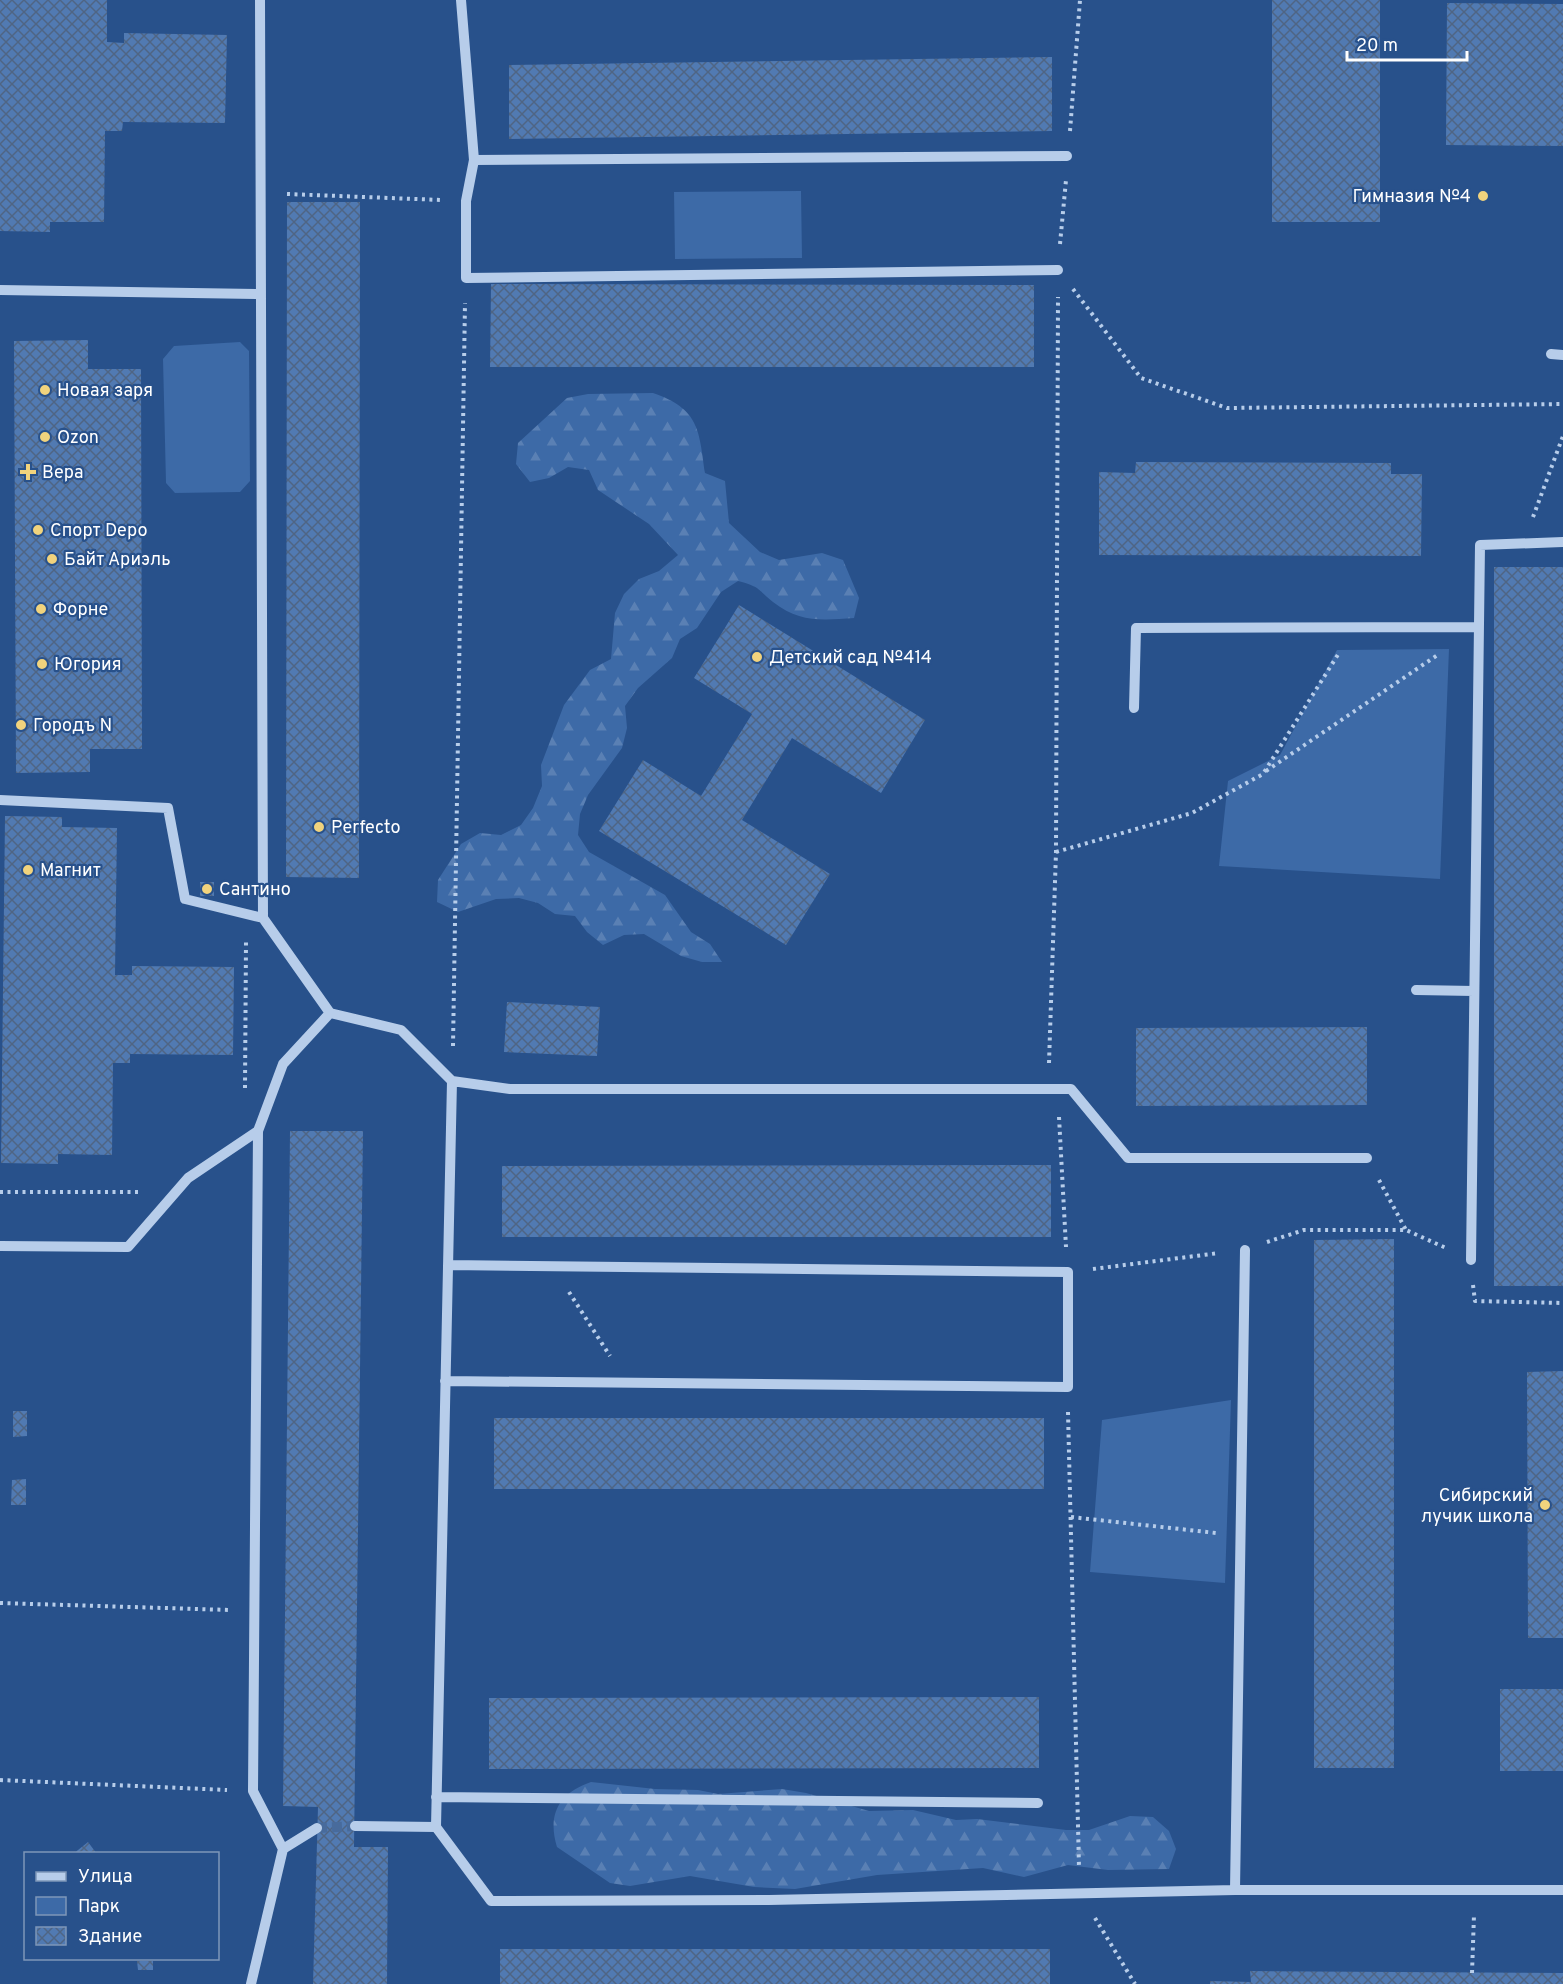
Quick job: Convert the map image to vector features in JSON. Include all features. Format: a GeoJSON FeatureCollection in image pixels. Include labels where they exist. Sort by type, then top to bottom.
{"type":"FeatureCollection","features":[{"type":"Feature","properties":{"kind":"lane"},"geometry":{"type":"LineString","coordinates":[[260,0],[263,918],[330,1013],[401,1030],[452,1081],[510,1089],[1071,1089],[1128,1158],[1367,1158]]}},
{"type":"Feature","properties":{"kind":"lane"},"geometry":{"type":"LineString","coordinates":[[461,0],[474,160],[466,201],[465,278],[1058,270]]}},
{"type":"Feature","properties":{"kind":"lane"},"geometry":{"type":"LineString","coordinates":[[474,160],[1067,156]]}},
{"type":"Feature","properties":{"kind":"lane"},"geometry":{"type":"LineString","coordinates":[[0,290],[261,294]]}},
{"type":"Feature","properties":{"kind":"lane"},"geometry":{"type":"LineString","coordinates":[[1551,354],[1563,355]]}},
{"type":"Feature","properties":{"kind":"lane"},"geometry":{"type":"LineString","coordinates":[[1471,1260],[1480,545],[1563,542]]}},
{"type":"Feature","properties":{"kind":"lane"},"geometry":{"type":"LineString","coordinates":[[1134,708],[1136,628],[1479,627]]}},
{"type":"Feature","properties":{"kind":"lane"},"geometry":{"type":"LineString","coordinates":[[0,800],[168,808],[185,898],[263,918]]}},
{"type":"Feature","properties":{"kind":"lane"},"geometry":{"type":"LineString","coordinates":[[1416,990],[1474,991]]}},
{"type":"Feature","properties":{"kind":"lane"},"geometry":{"type":"LineString","coordinates":[[251,1984],[283,1849],[253,1791],[258,1131],[283,1064],[330,1013]]}},
{"type":"Feature","properties":{"kind":"lane"},"geometry":{"type":"LineString","coordinates":[[452,1081],[436,1827],[491,1901],[769,1900],[1235,1890],[1563,1890]]}},
{"type":"Feature","properties":{"kind":"lane"},"geometry":{"type":"LineString","coordinates":[[0,1246],[128,1247],[188,1178],[258,1131]]}},
{"type":"Feature","properties":{"kind":"lane"},"geometry":{"type":"LineString","coordinates":[[1235,1890],[1245,1250]]}},
{"type":"Feature","properties":{"kind":"lane"},"geometry":{"type":"LineString","coordinates":[[445,1381],[1068,1386],[1068,1272],[448,1265]]}},
{"type":"Feature","properties":{"kind":"lane"},"geometry":{"type":"LineString","coordinates":[[436,1797],[1038,1803]]}},
{"type":"Feature","properties":{"kind":"lane"},"geometry":{"type":"LineString","coordinates":[[354,1826],[436,1827]]}},
{"type":"Feature","properties":{"kind":"lane"},"geometry":{"type":"LineString","coordinates":[[283,1849],[317,1828]]}},
{"type":"Feature","properties":{"kind":"path"},"geometry":{"type":"LineString","coordinates":[[1080,0],[1058,270],[1056,852],[1049,1060],[1058,1089],[1068,1272],[1245,1250],[1304,1230],[1406,1230],[1471,1260],[1475,1301],[1563,1303]]}},
{"type":"Feature","properties":{"kind":"path"},"geometry":{"type":"LineString","coordinates":[[261,193],[466,201]]}},
{"type":"Feature","properties":{"kind":"path"},"geometry":{"type":"LineString","coordinates":[[1058,270],[1141,378],[1227,408],[1563,404]]}},
{"type":"Feature","properties":{"kind":"path"},"geometry":{"type":"LineString","coordinates":[[452,1081],[465,278]]}},
{"type":"Feature","properties":{"kind":"path"},"geometry":{"type":"LineString","coordinates":[[1523,543],[1563,436]]}},
{"type":"Feature","properties":{"kind":"path"},"geometry":{"type":"LineString","coordinates":[[1263,774],[1356,627]]}},
{"type":"Feature","properties":{"kind":"path"},"geometry":{"type":"LineString","coordinates":[[1056,852],[1192,813],[1263,774],[1440,654]]}},
{"type":"Feature","properties":{"kind":"path"},"geometry":{"type":"LineString","coordinates":[[245,1092],[246,915]]}},
{"type":"Feature","properties":{"kind":"path"},"geometry":{"type":"LineString","coordinates":[[1367,1158],[1406,1230]]}},
{"type":"Feature","properties":{"kind":"path"},"geometry":{"type":"LineString","coordinates":[[0,1192],[174,1192]]}},
{"type":"Feature","properties":{"kind":"path"},"geometry":{"type":"LineString","coordinates":[[552,1266],[627,1383]]}},
{"type":"Feature","properties":{"kind":"path"},"geometry":{"type":"LineString","coordinates":[[1068,1386],[1080,1893],[1135,1984]]}},
{"type":"Feature","properties":{"kind":"path"},"geometry":{"type":"LineString","coordinates":[[1071,1517],[1240,1536]]}},
{"type":"Feature","properties":{"kind":"path"},"geometry":{"type":"LineString","coordinates":[[0,1603],[255,1611]]}},
{"type":"Feature","properties":{"kind":"path"},"geometry":{"type":"LineString","coordinates":[[0,1780],[253,1791]]}},
{"type":"Feature","properties":{"kind":"path"},"geometry":{"type":"LineString","coordinates":[[1472,1973],[1474,1890]]}},
{"type":"Feature","properties":{"kind":"green space"},"geometry":{"type":"Polygon","coordinates":[[[801,191],[802,258],[675,259],[674,192],[801,191]]]}},
{"type":"Feature","properties":{"kind":"green space"},"geometry":{"type":"Polygon","coordinates":[[[240,342],[249,351],[250,481],[240,492],[175,493],[166,483],[163,359],[174,346],[240,342]]]}},
{"type":"Feature","properties":{"kind":"green space"},"geometry":{"type":"Polygon","coordinates":[[[653,393],[680,406],[694,422],[701,444],[705,473],[725,481],[729,523],[760,552],[779,560],[822,553],[843,560],[859,598],[854,618],[812,619],[783,609],[761,591],[745,583],[738,581],[721,592],[697,628],[680,639],[672,658],[638,688],[625,706],[627,728],[622,748],[588,795],[580,814],[578,835],[589,852],[665,895],[691,932],[710,944],[722,962],[702,962],[681,956],[644,934],[624,935],[603,945],[587,932],[575,916],[555,914],[538,903],[519,898],[496,899],[458,912],[437,902],[438,880],[461,844],[480,833],[501,835],[521,825],[533,808],[542,786],[541,765],[564,705],[590,670],[611,659],[615,613],[624,594],[639,579],[659,571],[678,555],[649,524],[598,490],[589,470],[568,467],[549,478],[530,482],[516,464],[518,443],[567,398],[588,394],[653,393]]]}},
{"type":"Feature","properties":{"kind":"green space"},"geometry":{"type":"Polygon","coordinates":[[[1449,649],[1440,879],[1219,866],[1228,781],[1280,755],[1337,650],[1449,649]]]}},
{"type":"Feature","properties":{"kind":"green space"},"geometry":{"type":"Polygon","coordinates":[[[1231,1400],[1225,1583],[1090,1572],[1102,1420],[1231,1400]]]}},
{"type":"Feature","properties":{"kind":"green space"},"geometry":{"type":"Polygon","coordinates":[[[591,1782],[655,1789],[698,1790],[718,1794],[782,1789],[806,1793],[869,1811],[913,1810],[956,1820],[977,1819],[1066,1830],[1089,1830],[1130,1816],[1153,1817],[1169,1831],[1176,1849],[1169,1869],[1108,1870],[1068,1865],[1024,1877],[983,1868],[877,1875],[795,1889],[754,1887],[690,1876],[630,1886],[610,1883],[557,1847],[554,1824],[558,1806],[571,1792],[591,1782]]]}},
{"type":"Feature","properties":{"kind":"building"},"geometry":{"type":"Polygon","coordinates":[[[0,0],[107,0],[107,42],[124,43],[124,33],[227,35],[225,123],[123,122],[122,131],[105,131],[104,222],[50,222],[50,232],[0,231],[0,0]]]}},
{"type":"Feature","properties":{"kind":"building"},"geometry":{"type":"Polygon","coordinates":[[[1272,0],[1380,0],[1380,222],[1272,222],[1272,0]]]}},
{"type":"Feature","properties":{"kind":"building"},"geometry":{"type":"Polygon","coordinates":[[[1447,3],[1563,4],[1563,146],[1446,145],[1447,3]]]}},
{"type":"Feature","properties":{"kind":"building"},"geometry":{"type":"Polygon","coordinates":[[[1052,57],[1052,131],[509,139],[509,65],[1052,57]]]}},
{"type":"Feature","properties":{"kind":"building"},"geometry":{"type":"Polygon","coordinates":[[[287,202],[360,202],[359,878],[286,877],[287,202]]]}},
{"type":"Feature","properties":{"kind":"building"},"geometry":{"type":"Polygon","coordinates":[[[491,284],[1034,285],[1034,367],[490,367],[491,284]]]}},
{"type":"Feature","properties":{"kind":"building","name":"Байт Ариэль"},"geometry":{"type":"Polygon","coordinates":[[[88,340],[88,369],[141,369],[142,749],[90,749],[90,772],[16,773],[14,341],[88,340]]]}},
{"type":"Feature","properties":{"kind":"building"},"geometry":{"type":"Polygon","coordinates":[[[1136,462],[1391,463],[1391,474],[1422,474],[1421,556],[1099,555],[1099,472],[1135,473],[1136,462]]]}},
{"type":"Feature","properties":{"kind":"building"},"geometry":{"type":"Polygon","coordinates":[[[1494,567],[1563,567],[1563,1286],[1494,1286],[1494,567]]]}},
{"type":"Feature","properties":{"kind":"building"},"geometry":{"type":"Polygon","coordinates":[[[739,605],[925,720],[881,793],[792,738],[742,820],[830,874],[786,945],[599,831],[643,760],[701,796],[752,714],[694,678],[739,605]]]}},
{"type":"Feature","properties":{"kind":"building"},"geometry":{"type":"Polygon","coordinates":[[[5,816],[62,817],[62,827],[117,828],[115,975],[132,975],[132,966],[234,967],[233,1055],[130,1054],[130,1063],[113,1063],[112,1155],[58,1154],[58,1164],[1,1163],[5,816]]]}},
{"type":"Feature","properties":{"kind":"building","name":"Сантино"},"geometry":{"type":"Polygon","coordinates":[[[200,882],[214,882],[214,896],[200,896],[200,882]]]}},
{"type":"Feature","properties":{"kind":"building"},"geometry":{"type":"Polygon","coordinates":[[[507,1002],[600,1007],[597,1056],[504,1052],[507,1002]]]}},
{"type":"Feature","properties":{"kind":"building"},"geometry":{"type":"Polygon","coordinates":[[[1367,1027],[1367,1105],[1136,1106],[1136,1028],[1367,1027]]]}},
{"type":"Feature","properties":{"kind":"building"},"geometry":{"type":"Polygon","coordinates":[[[290,1131],[363,1131],[354,1847],[388,1847],[387,1984],[313,1984],[318,1807],[283,1806],[290,1131]]]}},
{"type":"Feature","properties":{"kind":"building"},"geometry":{"type":"Polygon","coordinates":[[[1051,1165],[1051,1237],[502,1237],[502,1166],[1051,1165]]]}},
{"type":"Feature","properties":{"kind":"building"},"geometry":{"type":"Polygon","coordinates":[[[1394,1239],[1394,1768],[1314,1768],[1314,1240],[1394,1239]]]}},
{"type":"Feature","properties":{"kind":"building","name":"Сибирский лучик школа"},"geometry":{"type":"Polygon","coordinates":[[[1563,1371],[1563,1638],[1528,1638],[1527,1372],[1563,1371]]]}},
{"type":"Feature","properties":{"kind":"building"},"geometry":{"type":"Polygon","coordinates":[[[13,1411],[27,1411],[27,1436],[13,1437],[13,1411]]]}},
{"type":"Feature","properties":{"kind":"building"},"geometry":{"type":"Polygon","coordinates":[[[494,1418],[1044,1418],[1044,1489],[494,1489],[494,1418]]]}},
{"type":"Feature","properties":{"kind":"building"},"geometry":{"type":"Polygon","coordinates":[[[26,1479],[26,1505],[11,1505],[12,1480],[26,1479]]]}},
{"type":"Feature","properties":{"kind":"building"},"geometry":{"type":"Polygon","coordinates":[[[1500,1689],[1563,1689],[1563,1771],[1500,1771],[1500,1689]]]}},
{"type":"Feature","properties":{"kind":"building"},"geometry":{"type":"Polygon","coordinates":[[[1039,1697],[1039,1768],[489,1769],[489,1698],[1039,1697]]]}},
{"type":"Feature","properties":{"kind":"building"},"geometry":{"type":"Polygon","coordinates":[[[88,1842],[96,1852],[76,1852],[88,1842]]]}},
{"type":"Feature","properties":{"kind":"building"},"geometry":{"type":"Polygon","coordinates":[[[500,1949],[1050,1949],[1050,1984],[500,1984],[500,1949]]]}},
{"type":"Feature","properties":{"kind":"building"},"geometry":{"type":"Polygon","coordinates":[[[137,1961],[153,1961],[153,1970],[138,1970],[137,1961]]]}},
{"type":"Feature","properties":{"kind":"building"},"geometry":{"type":"Polygon","coordinates":[[[1250,1971],[1563,1973],[1563,1984],[1210,1984],[1210,1981],[1251,1982],[1250,1971]]]}},
{"type":"Feature","properties":{"kind":"tunnel"},"geometry":{"type":"LineString","coordinates":[[317,1828],[355,1826]]}},
{"type":"Feature","properties":{"kind":"place","name":"Гимназия №4"},"geometry":{"type":"Point","coordinates":[1483,196]}},
{"type":"Feature","properties":{"kind":"place","name":"Новая заря"},"geometry":{"type":"Point","coordinates":[45,390]}},
{"type":"Feature","properties":{"kind":"place","name":"Ozon"},"geometry":{"type":"Point","coordinates":[45,437]}},
{"type":"Feature","properties":{"kind":"place","name":"Вера"},"geometry":{"type":"Point","coordinates":[28,472]}},
{"type":"Feature","properties":{"kind":"place","name":"Спорт Depo"},"geometry":{"type":"Point","coordinates":[38,530]}},
{"type":"Feature","properties":{"kind":"place","name":"Байт Ариэль"},"geometry":{"type":"Point","coordinates":[52,559]}},
{"type":"Feature","properties":{"kind":"place","name":"Форне"},"geometry":{"type":"Point","coordinates":[41,609]}},
{"type":"Feature","properties":{"kind":"place","name":"Детский сад №414"},"geometry":{"type":"Point","coordinates":[757,657]}},
{"type":"Feature","properties":{"kind":"place","name":"Югория"},"geometry":{"type":"Point","coordinates":[42,664]}},
{"type":"Feature","properties":{"kind":"place","name":"Городъ N"},"geometry":{"type":"Point","coordinates":[21,725]}},
{"type":"Feature","properties":{"kind":"place","name":"Perfecto"},"geometry":{"type":"Point","coordinates":[319,827]}},
{"type":"Feature","properties":{"kind":"place","name":"Магнит"},"geometry":{"type":"Point","coordinates":[28,870]}},
{"type":"Feature","properties":{"kind":"place","name":"Сантино"},"geometry":{"type":"Point","coordinates":[207,889]}},
{"type":"Feature","properties":{"kind":"place","name":"Сибирский лучик школа"},"geometry":{"type":"Point","coordinates":[1545,1505]}}]}
